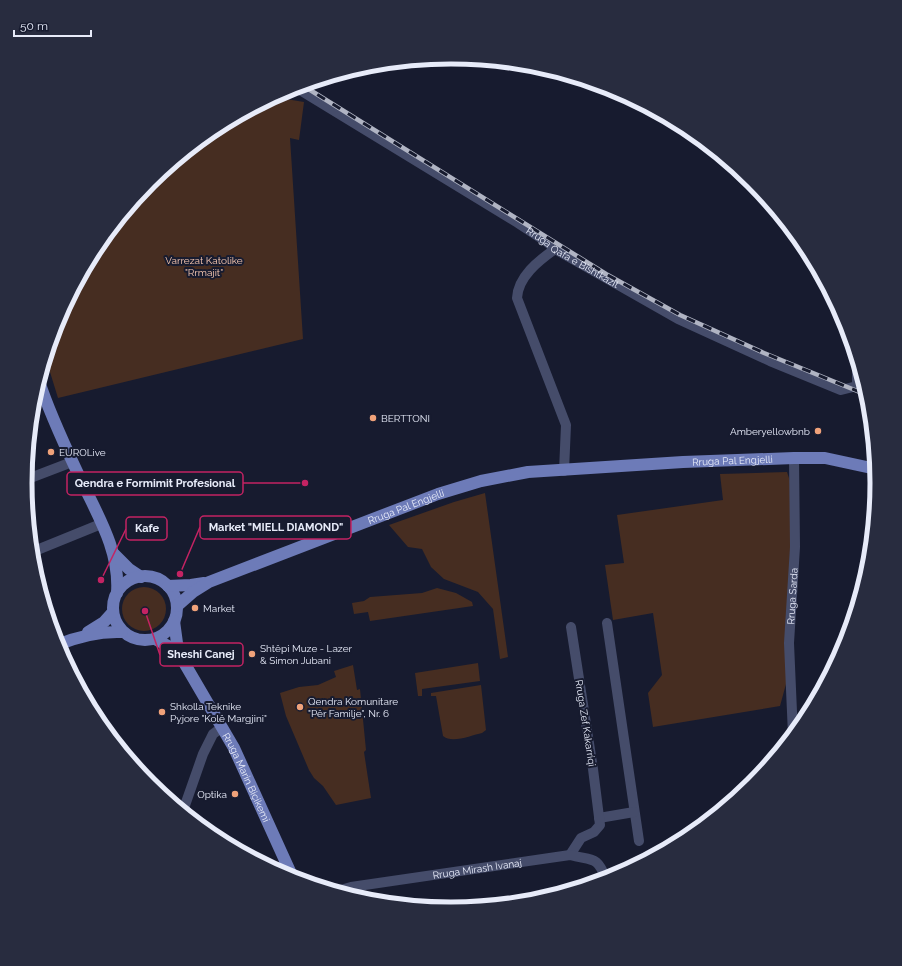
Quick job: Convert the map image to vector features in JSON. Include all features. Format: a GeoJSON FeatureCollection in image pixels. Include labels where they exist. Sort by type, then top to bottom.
{"type":"FeatureCollection","features":[{"type":"Feature","properties":{"kind":"main road"},"geometry":{"type":"LineString","coordinates":[[40,401],[72,462],[114,554],[118,579],[117,593]]}},
{"type":"Feature","properties":{"kind":"main road","name":"Rruga Pal Engjelli"},"geometry":{"type":"LineString","coordinates":[[177,606],[193,592],[209,582],[438,494],[481,481],[528,472],[564,471],[683,462],[794,458],[825,458],[869,468]]}},
{"type":"Feature","properties":{"kind":"main road"},"geometry":{"type":"LineString","coordinates":[[114,554],[129,569],[141,576]]}},
{"type":"Feature","properties":{"kind":"main road"},"geometry":{"type":"LineString","coordinates":[[141,576],[151,577],[168,586],[174,595],[177,606],[174,621],[166,633],[155,639],[144,641],[132,638],[122,632],[116,622],[113,612],[113,602],[123,585],[132,579],[141,576]]}},
{"type":"Feature","properties":{"kind":"main road","name":"Rruga Pal Engjelli"},"geometry":{"type":"LineString","coordinates":[[168,586],[191,585],[209,582]]}},
{"type":"Feature","properties":{"kind":"main road"},"geometry":{"type":"LineString","coordinates":[[84,635],[97,627],[113,612]]}},
{"type":"Feature","properties":{"kind":"main road","name":"Rruga Marin Biçikemi"},"geometry":{"type":"LineString","coordinates":[[174,621],[177,643],[182,660]]}},
{"type":"Feature","properties":{"kind":"main road"},"geometry":{"type":"LineString","coordinates":[[64,642],[84,635],[98,632],[122,632]]}},
{"type":"Feature","properties":{"kind":"main road","name":"Rruga Marin Biçikemi"},"geometry":{"type":"LineString","coordinates":[[155,639],[172,648],[182,660],[234,748],[289,869]]}},
{"type":"Feature","properties":{"kind":"street","name":"Rruga Qafa e Bishtkazit"},"geometry":{"type":"LineString","coordinates":[[302,91],[518,223],[555,249],[678,319],[770,361],[841,390],[859,388]]}},
{"type":"Feature","properties":{"kind":"street"},"geometry":{"type":"LineString","coordinates":[[555,249],[535,264],[524,278],[518,288],[517,298],[566,425],[564,471]]}},
{"type":"Feature","properties":{"kind":"street","name":"Rruga Sarda"},"geometry":{"type":"LineString","coordinates":[[793,725],[789,643],[794,547],[794,458]]}},
{"type":"Feature","properties":{"kind":"street"},"geometry":{"type":"LineString","coordinates":[[32,477],[72,462]]}},
{"type":"Feature","properties":{"kind":"street"},"geometry":{"type":"LineString","coordinates":[[38,550],[101,524]]}},
{"type":"Feature","properties":{"kind":"street"},"geometry":{"type":"LineString","coordinates":[[607,622],[620,701],[639,841]]}},
{"type":"Feature","properties":{"kind":"street","name":"Rruga Zef Kakarriqi"},"geometry":{"type":"LineString","coordinates":[[571,627],[599,818]]}},
{"type":"Feature","properties":{"kind":"street"},"geometry":{"type":"LineString","coordinates":[[185,806],[203,754],[213,734],[222,728]]}},
{"type":"Feature","properties":{"kind":"street"},"geometry":{"type":"LineString","coordinates":[[570,855],[581,838],[594,832],[600,825],[599,818],[634,812]]}},
{"type":"Feature","properties":{"kind":"street","name":"Rruga Mirash Ivanaj"},"geometry":{"type":"LineString","coordinates":[[345,888],[351,886],[570,855],[594,860],[599,863],[603,873]]}},
{"type":"Feature","properties":{"kind":"green space","name":"Varrezat Katolike \"Rrmajit\""},"geometry":{"type":"Polygon","coordinates":[[[285,99],[304,102],[299,140],[290,138],[303,339],[58,398],[48,367],[64,323],[88,273],[119,228],[136,207],[175,168],[218,135],[242,120],[285,99]]]}},
{"type":"Feature","properties":{"kind":"green space"},"geometry":{"type":"Polygon","coordinates":[[[787,472],[792,487],[786,684],[780,706],[653,727],[648,693],[662,675],[653,613],[613,620],[605,565],[624,563],[617,515],[723,500],[720,474],[787,472]]]}},
{"type":"Feature","properties":{"kind":"green space"},"geometry":{"type":"Polygon","coordinates":[[[485,493],[508,657],[500,659],[493,609],[478,592],[444,579],[431,567],[422,549],[408,547],[389,525],[454,502],[485,493]]]}},
{"type":"Feature","properties":{"kind":"green space"},"geometry":{"type":"Polygon","coordinates":[[[148,587],[160,593],[165,601],[165,617],[160,625],[152,630],[140,631],[128,625],[123,617],[122,605],[128,593],[136,588],[148,587]]]}},
{"type":"Feature","properties":{"kind":"green space"},"geometry":{"type":"Polygon","coordinates":[[[437,588],[456,593],[472,602],[473,606],[370,621],[368,612],[354,614],[352,603],[364,601],[370,597],[422,593],[437,588]]]}},
{"type":"Feature","properties":{"kind":"green space"},"geometry":{"type":"Polygon","coordinates":[[[478,663],[480,681],[422,689],[422,696],[418,696],[415,673],[478,663]]]}},
{"type":"Feature","properties":{"kind":"green space"},"geometry":{"type":"Polygon","coordinates":[[[353,665],[357,690],[360,689],[366,750],[364,752],[371,798],[336,805],[323,786],[314,778],[309,770],[286,716],[280,693],[299,687],[318,685],[336,677],[334,671],[353,665]]]}},
{"type":"Feature","properties":{"kind":"green space"},"geometry":{"type":"Polygon","coordinates":[[[481,685],[486,730],[482,733],[457,739],[451,739],[443,736],[436,696],[431,696],[431,693],[481,685]]]}},
{"type":"Feature","properties":{"kind":"railway"},"geometry":{"type":"LineString","coordinates":[[308,89],[606,274],[680,315],[764,353],[860,392]]}},
{"type":"Feature","properties":{"kind":"place","name":"BERTTONI"},"geometry":{"type":"Point","coordinates":[373,418]}},
{"type":"Feature","properties":{"kind":"place","name":"Amberyellowbnb"},"geometry":{"type":"Point","coordinates":[818,431]}},
{"type":"Feature","properties":{"kind":"place","name":"EUROLive"},"geometry":{"type":"Point","coordinates":[51,452]}},
{"type":"Feature","properties":{"kind":"place","name":"Qendra e Formimit Profesional"},"geometry":{"type":"Point","coordinates":[305,483]}},
{"type":"Feature","properties":{"kind":"place","name":"Market \"MIELL DIAMOND\""},"geometry":{"type":"Point","coordinates":[180,574]}},
{"type":"Feature","properties":{"kind":"place","name":"Kafe"},"geometry":{"type":"Point","coordinates":[101,580]}},
{"type":"Feature","properties":{"kind":"place","name":"Market"},"geometry":{"type":"Point","coordinates":[195,608]}},
{"type":"Feature","properties":{"kind":"place","name":"Sheshi Canej"},"geometry":{"type":"Point","coordinates":[145,611]}},
{"type":"Feature","properties":{"kind":"place","name":"Shtëpi Muze - Lazer & Simon Jubani"},"geometry":{"type":"Point","coordinates":[252,654]}},
{"type":"Feature","properties":{"kind":"place","name":"Qendra Komunitare \"Për Familje\", Nr. 6"},"geometry":{"type":"Point","coordinates":[300,707]}},
{"type":"Feature","properties":{"kind":"place","name":"Shkolla Teknike Pyjore \"Kolë Margjini\""},"geometry":{"type":"Point","coordinates":[162,712]}},
{"type":"Feature","properties":{"kind":"place","name":"Optika"},"geometry":{"type":"Point","coordinates":[235,794]}}]}
